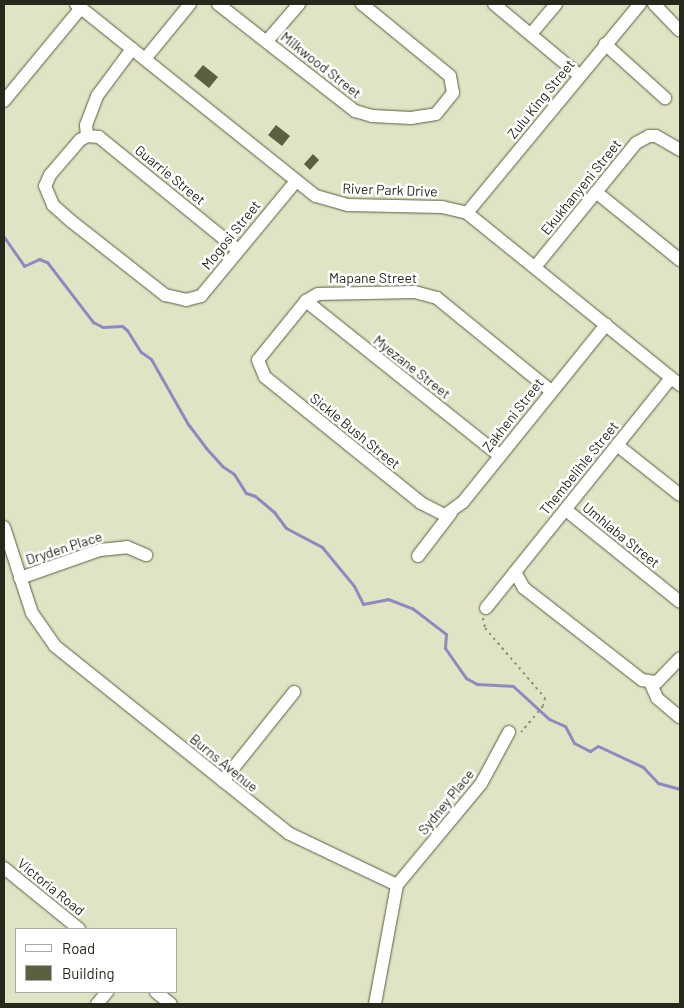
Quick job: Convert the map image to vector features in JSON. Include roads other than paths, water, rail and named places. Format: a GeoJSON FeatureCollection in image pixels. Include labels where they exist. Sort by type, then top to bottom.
{"type":"FeatureCollection","features":[{"type":"Feature","properties":{"kind":"street"},"geometry":{"type":"LineString","coordinates":[[145,59],[190,4]]}},
{"type":"Feature","properties":{"kind":"street","name":"Milkwood Street"},"geometry":{"type":"LineString","coordinates":[[218,4],[267,41],[346,106],[363,115],[411,118],[436,114],[453,92],[450,76],[362,4]]}},
{"type":"Feature","properties":{"kind":"street","name":"Milkwood Street"},"geometry":{"type":"LineString","coordinates":[[267,41],[299,4]]}},
{"type":"Feature","properties":{"kind":"street"},"geometry":{"type":"LineString","coordinates":[[497,4],[579,76]]}},
{"type":"Feature","properties":{"kind":"street"},"geometry":{"type":"LineString","coordinates":[[532,34],[556,4]]}},
{"type":"Feature","properties":{"kind":"street","name":"Zulu King Street"},"geometry":{"type":"LineString","coordinates":[[467,213],[640,4]]}},
{"type":"Feature","properties":{"kind":"street"},"geometry":{"type":"LineString","coordinates":[[659,5],[680,31]]}},
{"type":"Feature","properties":{"kind":"street"},"geometry":{"type":"LineString","coordinates":[[4,100],[79,6]]}},
{"type":"Feature","properties":{"kind":"street","name":"River Park Drive"},"geometry":{"type":"LineString","coordinates":[[79,6],[316,196],[337,204],[442,208],[467,213],[676,381]]}},
{"type":"Feature","properties":{"kind":"street"},"geometry":{"type":"LineString","coordinates":[[605,44],[665,98]]}},
{"type":"Feature","properties":{"kind":"street"},"geometry":{"type":"LineString","coordinates":[[84,138],[86,125],[98,96],[132,49]]}},
{"type":"Feature","properties":{"kind":"street","name":"Ekukhanyeni Street"},"geometry":{"type":"LineString","coordinates":[[535,267],[636,143],[649,136],[656,136],[678,145]]}},
{"type":"Feature","properties":{"kind":"street","name":"Mogosi Street"},"geometry":{"type":"LineString","coordinates":[[84,138],[50,175],[46,192],[64,216],[165,295],[186,300],[201,296],[296,181]]}},
{"type":"Feature","properties":{"kind":"street","name":"Guarrie Street"},"geometry":{"type":"LineString","coordinates":[[84,138],[105,141],[238,250]]}},
{"type":"Feature","properties":{"kind":"street"},"geometry":{"type":"LineString","coordinates":[[596,192],[680,260]]}},
{"type":"Feature","properties":{"kind":"street","name":"Mapane Street"},"geometry":{"type":"LineString","coordinates":[[258,366],[264,350],[306,301],[327,291],[426,293],[460,316],[551,391]]}},
{"type":"Feature","properties":{"kind":"street","name":"Myezane Street"},"geometry":{"type":"LineString","coordinates":[[306,301],[500,456]]}},
{"type":"Feature","properties":{"kind":"street","name":"Zakheni Street"},"geometry":{"type":"LineString","coordinates":[[418,556],[451,512],[500,456],[606,325]]}},
{"type":"Feature","properties":{"kind":"street","name":"Sickle Bush Street"},"geometry":{"type":"LineString","coordinates":[[258,366],[265,377],[421,503],[438,513],[451,512]]}},
{"type":"Feature","properties":{"kind":"street","name":"Thembelihle Street"},"geometry":{"type":"LineString","coordinates":[[486,608],[515,575],[617,445],[676,381]]}},
{"type":"Feature","properties":{"kind":"street"},"geometry":{"type":"LineString","coordinates":[[617,445],[680,495]]}},
{"type":"Feature","properties":{"kind":"street","name":"Umhlaba Street"},"geometry":{"type":"LineString","coordinates":[[566,510],[680,602]]}},
{"type":"Feature","properties":{"kind":"street","name":"Burns Avenue"},"geometry":{"type":"LineString","coordinates":[[4,527],[32,613],[48,640],[223,781],[305,843],[397,885]]}},
{"type":"Feature","properties":{"kind":"street","name":"Dryden Place"},"geometry":{"type":"LineString","coordinates":[[20,578],[100,550],[127,547],[146,554]]}},
{"type":"Feature","properties":{"kind":"street"},"geometry":{"type":"LineString","coordinates":[[515,575],[636,677],[653,682]]}},
{"type":"Feature","properties":{"kind":"street"},"geometry":{"type":"LineString","coordinates":[[653,682],[680,658]]}},
{"type":"Feature","properties":{"kind":"street"},"geometry":{"type":"LineString","coordinates":[[653,682],[657,698],[680,717]]}},
{"type":"Feature","properties":{"kind":"street"},"geometry":{"type":"LineString","coordinates":[[223,781],[294,692]]}},
{"type":"Feature","properties":{"kind":"street","name":"Sydney Place"},"geometry":{"type":"LineString","coordinates":[[397,885],[481,784],[509,732]]}},
{"type":"Feature","properties":{"kind":"street","name":"Victoria Road"},"geometry":{"type":"LineString","coordinates":[[4,868],[78,928]]}},
{"type":"Feature","properties":{"kind":"street"},"geometry":{"type":"LineString","coordinates":[[375,1004],[397,885]]}},
{"type":"Feature","properties":{"kind":"street"},"geometry":{"type":"LineString","coordinates":[[97,1004],[106,993]]}},
{"type":"Feature","properties":{"kind":"street"},"geometry":{"type":"LineString","coordinates":[[157,993],[171,1004]]}},
{"type":"Feature","properties":{"kind":"waterway"},"geometry":{"type":"LineString","coordinates":[[4,237],[24,266],[39,259],[47,262],[93,322],[103,327],[122,326],[127,330],[141,352],[151,359],[188,424],[206,448],[222,466],[234,474],[246,493],[255,496],[274,512],[286,528],[322,547],[354,586],[363,604],[388,599],[412,608],[446,634],[445,648],[466,678],[477,684],[513,686],[549,719],[565,726],[574,743],[590,751],[598,746],[643,767],[658,783],[680,789]]}}]}
